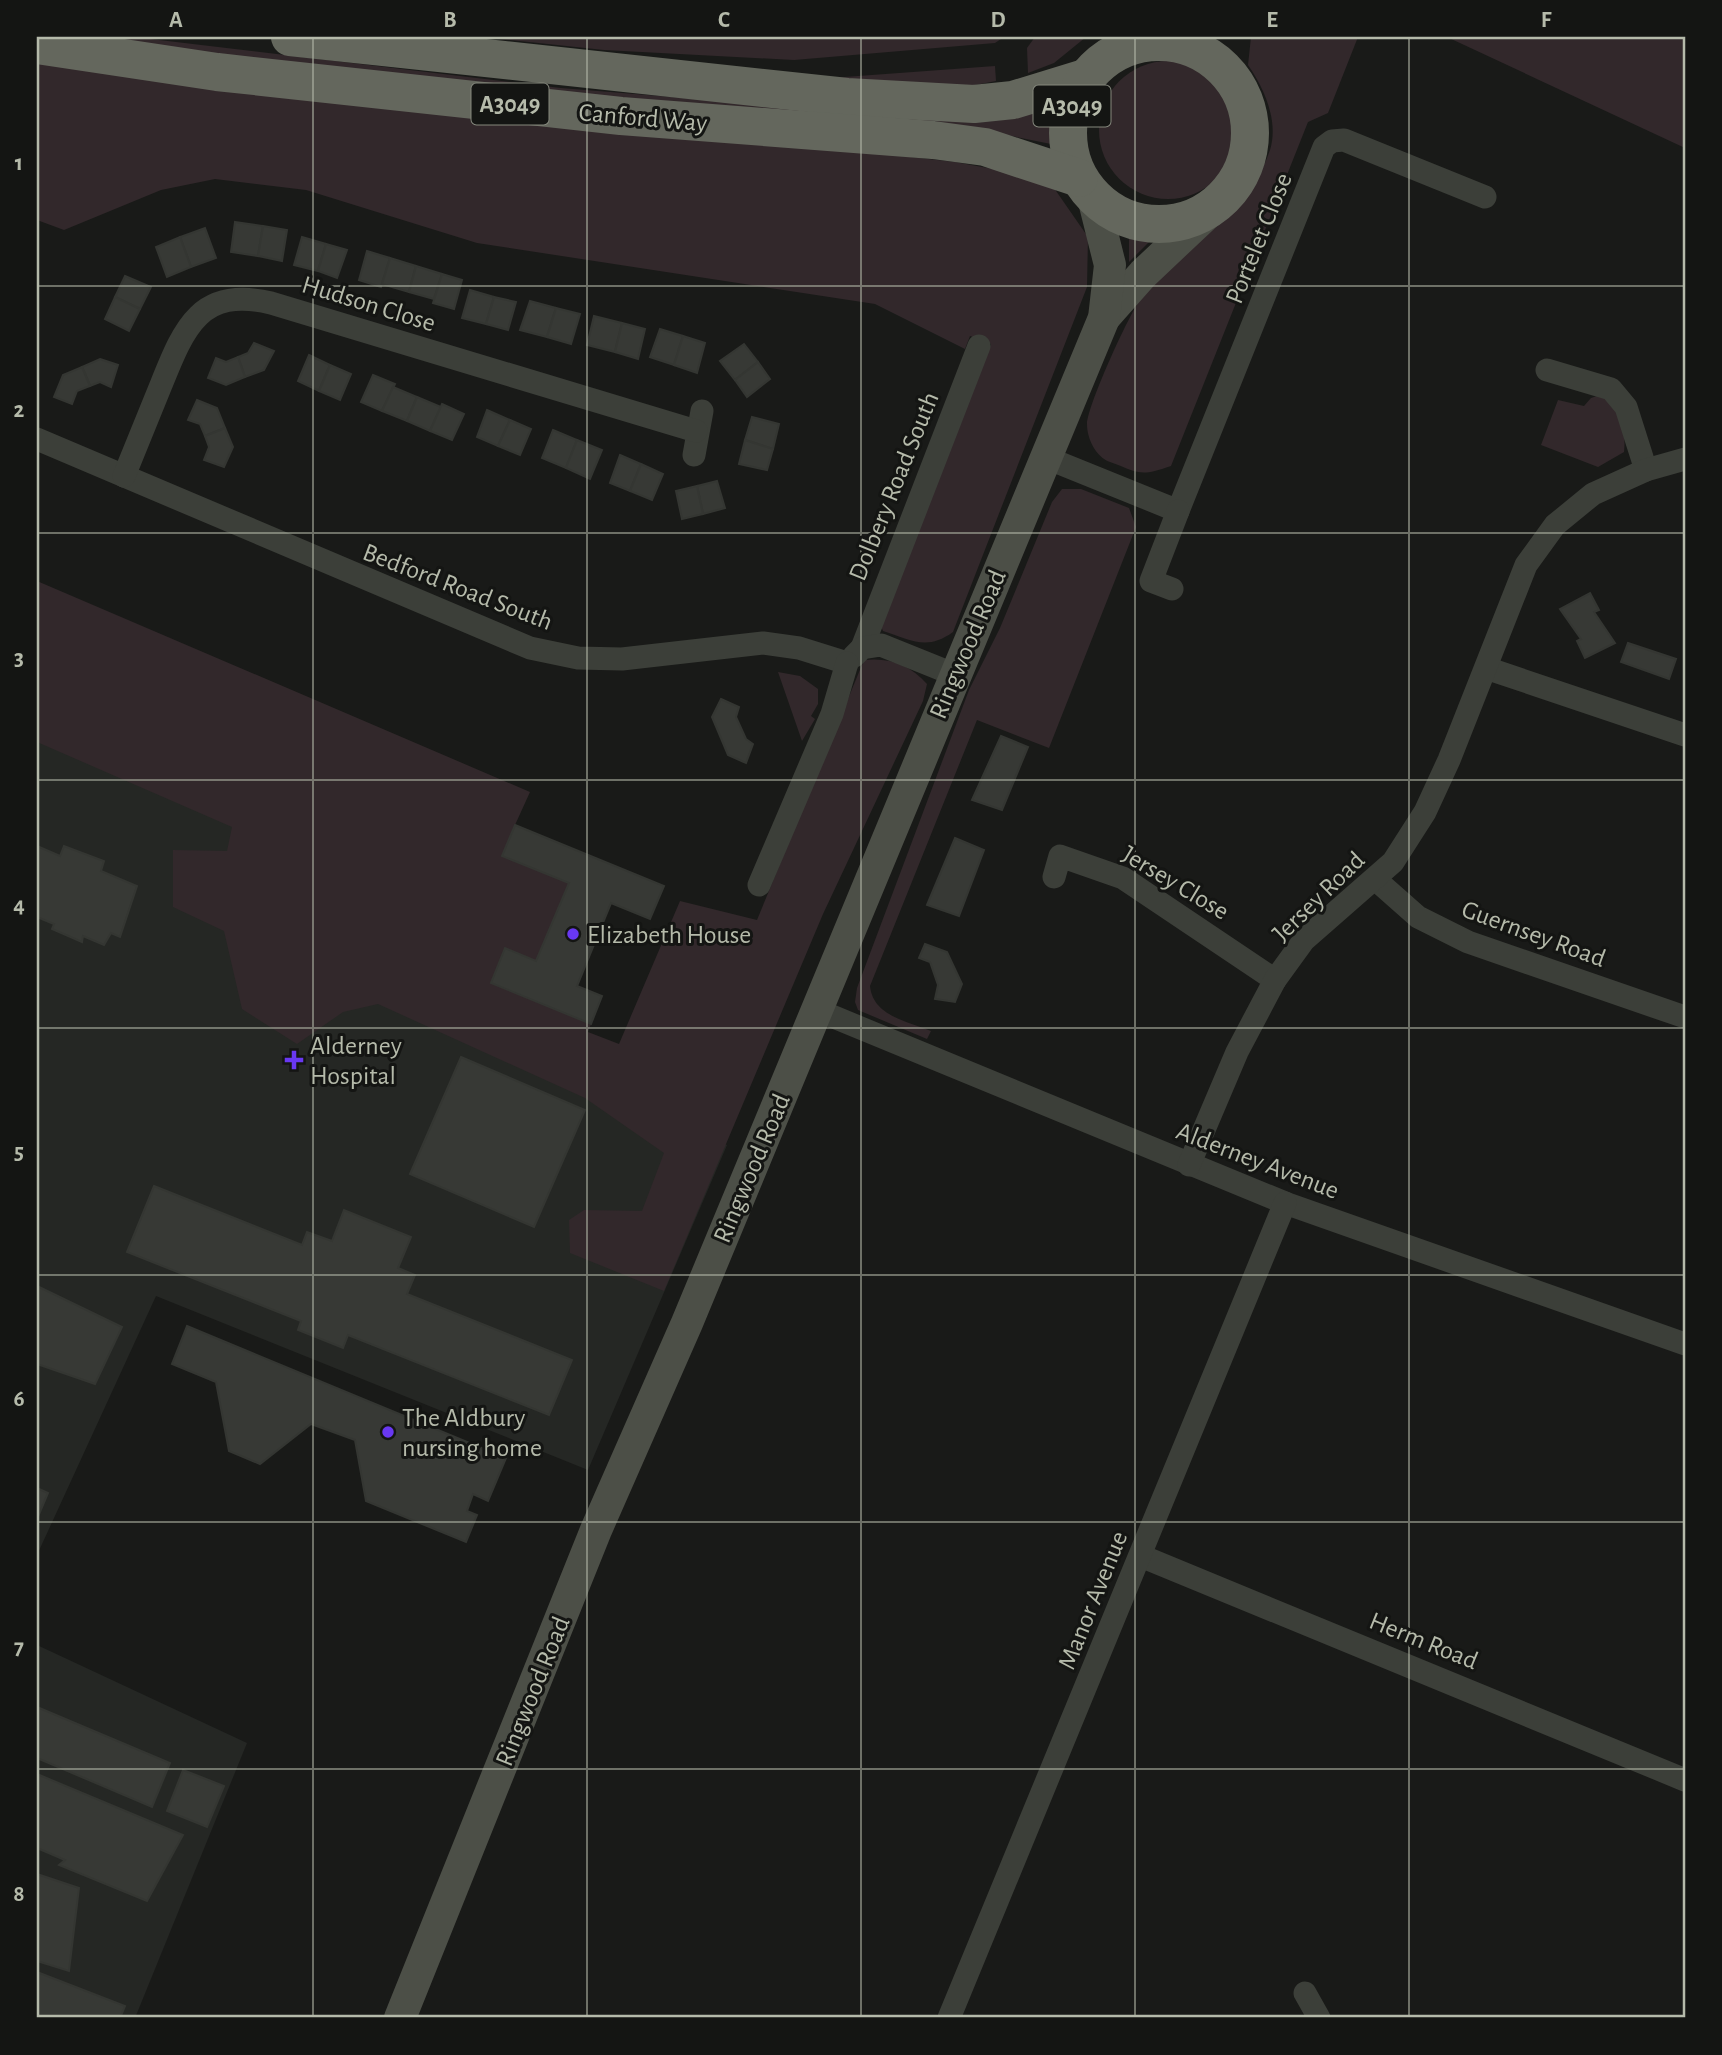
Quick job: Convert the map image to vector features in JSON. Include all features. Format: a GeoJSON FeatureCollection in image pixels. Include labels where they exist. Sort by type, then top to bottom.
{"type":"FeatureCollection","features":[{"type":"Feature","properties":{"kind":"highway","name":"Canford Way"},"geometry":{"type":"LineString","coordinates":[[290,37],[847,97],[974,104],[1013,100],[1085,78]]}},
{"type":"Feature","properties":{"kind":"highway","name":"A3049"},"geometry":{"type":"LineString","coordinates":[[1232,76],[1233,37]]}},
{"type":"Feature","properties":{"kind":"highway","name":"A3049"},"geometry":{"type":"LineString","coordinates":[[1178,43],[1208,55],[1232,76],[1246,102],[1251,131],[1247,160],[1234,186],[1213,208],[1184,221],[1151,224],[1120,216],[1086,188],[1068,145],[1070,110],[1085,78],[1121,44],[1178,43]]}},
{"type":"Feature","properties":{"kind":"highway","name":"Canford Way"},"geometry":{"type":"LineString","coordinates":[[37,45],[217,72],[607,115],[933,140],[985,147],[1086,188]]}},
{"type":"Feature","properties":{"kind":"main road","name":"Ringwood Road"},"geometry":{"type":"LineString","coordinates":[[400,2018],[596,1530],[817,1010],[953,674],[1104,318],[1110,265],[1086,188]]}},
{"type":"Feature","properties":{"kind":"main road","name":"Ringwood Road"},"geometry":{"type":"LineString","coordinates":[[1104,318],[1143,274],[1213,208]]}},
{"type":"Feature","properties":{"kind":"street","name":"Portelet Close"},"geometry":{"type":"LineString","coordinates":[[1162,585],[1178,511],[1324,147],[1332,141],[1344,140],[1484,198]]}},
{"type":"Feature","properties":{"kind":"street","name":"Hudson Close"},"geometry":{"type":"LineString","coordinates":[[124,476],[183,332],[202,312],[235,298],[271,303],[699,421],[694,455]]}},
{"type":"Feature","properties":{"kind":"street","name":"Dolbery Road South"},"geometry":{"type":"LineString","coordinates":[[759,885],[832,714],[979,346]]}},
{"type":"Feature","properties":{"kind":"street"},"geometry":{"type":"LineString","coordinates":[[1547,370],[1611,389],[1626,407],[1646,470]]}},
{"type":"Feature","properties":{"kind":"street","name":"Bedford Road South"},"geometry":{"type":"LineString","coordinates":[[37,439],[530,648],[578,658],[622,659],[763,643],[854,656],[881,645],[953,674]]}},
{"type":"Feature","properties":{"kind":"street"},"geometry":{"type":"LineString","coordinates":[[1046,458],[1178,511]]}},
{"type":"Feature","properties":{"kind":"street","name":"Jersey Road"},"geometry":{"type":"LineString","coordinates":[[1189,1165],[1237,1052],[1275,980],[1304,940],[1393,862],[1425,812],[1526,565],[1556,525],[1593,494],[1646,470],[1685,459]]}},
{"type":"Feature","properties":{"kind":"street"},"geometry":{"type":"LineString","coordinates":[[1486,668],[1685,735]]}},
{"type":"Feature","properties":{"kind":"street","name":"Jersey Close"},"geometry":{"type":"LineString","coordinates":[[1054,877],[1060,856],[1123,878],[1275,980]]}},
{"type":"Feature","properties":{"kind":"street","name":"Guernsey Road"},"geometry":{"type":"LineString","coordinates":[[1375,879],[1418,918],[1468,942],[1685,1017]]}},
{"type":"Feature","properties":{"kind":"street","name":"Alderney Avenue"},"geometry":{"type":"LineString","coordinates":[[817,1010],[1285,1203],[1685,1344]]}},
{"type":"Feature","properties":{"kind":"street","name":"Manor Avenue"},"geometry":{"type":"LineString","coordinates":[[949,2018],[1285,1203]]}},
{"type":"Feature","properties":{"kind":"street","name":"Herm Road"},"geometry":{"type":"LineString","coordinates":[[1141,1556],[1685,1780]]}},
{"type":"Feature","properties":{"kind":"street"},"geometry":{"type":"LineString","coordinates":[[1305,1993],[1319,2018]]}},
{"type":"Feature","properties":{"kind":"shaded area"},"geometry":{"type":"Polygon","coordinates":[[[58,37],[134,37],[561,88],[846,111],[1055,109],[1051,144],[982,130],[623,107],[58,37]]]}},
{"type":"Feature","properties":{"kind":"shaded area"},"geometry":{"type":"Polygon","coordinates":[[[481,37],[1004,37],[995,43],[794,60],[604,50],[481,37]]]}},
{"type":"Feature","properties":{"kind":"shaded area"},"geometry":{"type":"Polygon","coordinates":[[[1035,37],[1086,37],[1054,63],[1028,73],[1027,48],[1035,37]]]}},
{"type":"Feature","properties":{"kind":"shaded area"},"geometry":{"type":"Polygon","coordinates":[[[1251,37],[1358,37],[1328,113],[1308,122],[1171,466],[1152,472],[1134,471],[1105,460],[1097,452],[1087,430],[1089,413],[1111,357],[1145,292],[1161,274],[1232,210],[1260,172],[1270,150],[1273,128],[1271,116],[1259,84],[1248,65],[1251,37]]]}},
{"type":"Feature","properties":{"kind":"shaded area"},"geometry":{"type":"Polygon","coordinates":[[[1447,37],[1685,37],[1685,148],[1447,37]]]}},
{"type":"Feature","properties":{"kind":"shaded area"},"geometry":{"type":"Polygon","coordinates":[[[37,58],[955,162],[1032,176],[1054,188],[1088,237],[1087,287],[953,632],[935,641],[919,642],[883,631],[879,622],[991,344],[970,336],[965,349],[875,304],[477,243],[306,190],[215,179],[161,190],[64,230],[37,220],[37,58]]]}},
{"type":"Feature","properties":{"kind":"shaded area"},"geometry":{"type":"Polygon","coordinates":[[[1168,61],[1194,66],[1217,81],[1232,104],[1237,130],[1232,156],[1217,179],[1194,194],[1168,199],[1142,194],[1119,179],[1104,156],[1099,130],[1104,104],[1119,81],[1142,66],[1168,61]]]}},
{"type":"Feature","properties":{"kind":"shaded area"},"geometry":{"type":"Polygon","coordinates":[[[995,66],[996,81],[965,87],[817,79],[995,66]]]}},
{"type":"Feature","properties":{"kind":"shaded area"},"geometry":{"type":"Polygon","coordinates":[[[1129,236],[1152,239],[1129,262],[1129,236]]]}},
{"type":"Feature","properties":{"kind":"shaded area"},"geometry":{"type":"Polygon","coordinates":[[[1600,395],[1612,406],[1620,420],[1624,452],[1598,467],[1541,445],[1558,400],[1584,406],[1591,398],[1600,395]]]}},
{"type":"Feature","properties":{"kind":"shaded area"},"geometry":{"type":"Polygon","coordinates":[[[1062,489],[1081,489],[1129,508],[1136,527],[1049,748],[977,720],[870,986],[872,996],[884,1011],[931,1031],[927,1039],[858,1010],[855,1002],[857,988],[969,690],[1000,628],[1052,502],[1062,489]]]}},
{"type":"Feature","properties":{"kind":"shaded area","name":"Alderney Hospital"},"geometry":{"type":"Polygon","coordinates":[[[37,581],[376,976],[727,1145],[588,1470],[156,1296],[37,1555],[37,581]]]}},
{"type":"Feature","properties":{"kind":"shaded area"},"geometry":{"type":"Polygon","coordinates":[[[37,581],[530,792],[515,825],[569,883],[536,961],[505,949],[491,983],[591,1024],[588,1032],[619,1044],[680,901],[757,920],[864,660],[899,664],[914,672],[927,684],[923,701],[823,914],[664,1291],[570,1253],[569,1220],[584,1210],[642,1211],[664,1153],[585,1098],[378,1004],[343,1012],[297,1044],[242,1009],[224,931],[173,907],[173,850],[227,851],[232,827],[37,742],[37,581]]]}},
{"type":"Feature","properties":{"kind":"shaded area"},"geometry":{"type":"Polygon","coordinates":[[[778,672],[800,676],[818,689],[818,704],[811,716],[815,719],[802,741],[778,672]]]}},
{"type":"Feature","properties":{"kind":"shaded area"},"geometry":{"type":"Polygon","coordinates":[[[37,1645],[247,1743],[135,2018],[37,2018],[37,1645]]]}},
{"type":"Feature","properties":{"kind":"building"},"geometry":{"type":"Polygon","coordinates":[[[235,222],[263,226],[258,256],[231,252],[235,222]]]}},
{"type":"Feature","properties":{"kind":"building"},"geometry":{"type":"Polygon","coordinates":[[[263,226],[287,230],[282,261],[258,256],[263,226]]]}},
{"type":"Feature","properties":{"kind":"building"},"geometry":{"type":"Polygon","coordinates":[[[205,228],[216,258],[191,267],[180,237],[205,228]]]}},
{"type":"Feature","properties":{"kind":"building"},"geometry":{"type":"Polygon","coordinates":[[[180,237],[191,267],[167,277],[156,247],[180,237]]]}},
{"type":"Feature","properties":{"kind":"building"},"geometry":{"type":"Polygon","coordinates":[[[302,237],[326,244],[318,271],[294,265],[302,237]]]}},
{"type":"Feature","properties":{"kind":"building"},"geometry":{"type":"Polygon","coordinates":[[[326,244],[347,250],[337,278],[318,271],[326,244]]]}},
{"type":"Feature","properties":{"kind":"building"},"geometry":{"type":"Polygon","coordinates":[[[367,251],[390,258],[381,287],[359,280],[367,251]]]}},
{"type":"Feature","properties":{"kind":"building"},"geometry":{"type":"Polygon","coordinates":[[[390,258],[416,266],[409,292],[382,284],[390,258]]]}},
{"type":"Feature","properties":{"kind":"building"},"geometry":{"type":"Polygon","coordinates":[[[416,266],[442,274],[434,299],[409,292],[416,266]]]}},
{"type":"Feature","properties":{"kind":"building"},"geometry":{"type":"Polygon","coordinates":[[[442,274],[462,280],[454,309],[433,303],[442,274]]]}},
{"type":"Feature","properties":{"kind":"building"},"geometry":{"type":"Polygon","coordinates":[[[125,276],[151,287],[140,309],[115,297],[125,276]]]}},
{"type":"Feature","properties":{"kind":"building"},"geometry":{"type":"Polygon","coordinates":[[[470,290],[494,297],[486,324],[462,318],[470,290]]]}},
{"type":"Feature","properties":{"kind":"building"},"geometry":{"type":"Polygon","coordinates":[[[115,297],[140,309],[129,331],[105,319],[115,297]]]}},
{"type":"Feature","properties":{"kind":"building"},"geometry":{"type":"Polygon","coordinates":[[[494,297],[516,302],[508,330],[486,324],[494,297]]]}},
{"type":"Feature","properties":{"kind":"building"},"geometry":{"type":"Polygon","coordinates":[[[530,301],[556,308],[547,337],[520,330],[530,301]]]}},
{"type":"Feature","properties":{"kind":"building"},"geometry":{"type":"Polygon","coordinates":[[[556,308],[580,314],[571,344],[547,337],[556,308]]]}},
{"type":"Feature","properties":{"kind":"building"},"geometry":{"type":"Polygon","coordinates":[[[594,316],[622,323],[615,352],[587,345],[594,316]]]}},
{"type":"Feature","properties":{"kind":"building"},"geometry":{"type":"Polygon","coordinates":[[[622,323],[645,329],[638,359],[615,352],[622,323]]]}},
{"type":"Feature","properties":{"kind":"building"},"geometry":{"type":"Polygon","coordinates":[[[660,329],[683,336],[674,365],[650,357],[660,329]]]}},
{"type":"Feature","properties":{"kind":"building"},"geometry":{"type":"Polygon","coordinates":[[[683,336],[705,343],[697,373],[674,365],[683,336]]]}},
{"type":"Feature","properties":{"kind":"building"},"geometry":{"type":"Polygon","coordinates":[[[254,343],[274,351],[264,370],[245,377],[238,357],[248,353],[254,343]]]}},
{"type":"Feature","properties":{"kind":"building"},"geometry":{"type":"Polygon","coordinates":[[[744,344],[758,362],[735,380],[720,361],[744,344]]]}},
{"type":"Feature","properties":{"kind":"building"},"geometry":{"type":"Polygon","coordinates":[[[309,355],[330,365],[319,391],[298,381],[309,355]]]}},
{"type":"Feature","properties":{"kind":"building"},"geometry":{"type":"Polygon","coordinates":[[[238,357],[245,377],[226,385],[208,378],[216,358],[226,362],[238,357]]]}},
{"type":"Feature","properties":{"kind":"building"},"geometry":{"type":"Polygon","coordinates":[[[100,359],[118,365],[111,387],[100,382],[90,386],[82,367],[100,359]]]}},
{"type":"Feature","properties":{"kind":"building"},"geometry":{"type":"Polygon","coordinates":[[[758,362],[770,379],[747,397],[735,380],[758,362]]]}},
{"type":"Feature","properties":{"kind":"building"},"geometry":{"type":"Polygon","coordinates":[[[330,365],[351,374],[340,400],[319,391],[330,365]]]}},
{"type":"Feature","properties":{"kind":"building"},"geometry":{"type":"Polygon","coordinates":[[[82,367],[90,386],[77,391],[72,404],[54,397],[63,375],[82,367]]]}},
{"type":"Feature","properties":{"kind":"building"},"geometry":{"type":"Polygon","coordinates":[[[373,375],[395,384],[382,411],[361,402],[373,375]]]}},
{"type":"Feature","properties":{"kind":"building"},"geometry":{"type":"Polygon","coordinates":[[[393,387],[417,397],[407,421],[382,411],[393,387]]]}},
{"type":"Feature","properties":{"kind":"building"},"geometry":{"type":"Polygon","coordinates":[[[417,397],[441,407],[430,431],[407,421],[417,397]]]}},
{"type":"Feature","properties":{"kind":"building"},"geometry":{"type":"Polygon","coordinates":[[[197,400],[217,408],[225,428],[205,436],[200,424],[188,420],[197,400]]]}},
{"type":"Feature","properties":{"kind":"building"},"geometry":{"type":"Polygon","coordinates":[[[442,404],[464,414],[452,440],[430,431],[442,404]]]}},
{"type":"Feature","properties":{"kind":"building"},"geometry":{"type":"Polygon","coordinates":[[[487,410],[510,420],[498,446],[477,437],[487,410]]]}},
{"type":"Feature","properties":{"kind":"building"},"geometry":{"type":"Polygon","coordinates":[[[752,417],[779,424],[773,449],[745,440],[752,417]]]}},
{"type":"Feature","properties":{"kind":"building"},"geometry":{"type":"Polygon","coordinates":[[[510,420],[531,429],[520,455],[498,446],[510,420]]]}},
{"type":"Feature","properties":{"kind":"building"},"geometry":{"type":"Polygon","coordinates":[[[225,428],[233,447],[224,467],[204,460],[209,447],[205,436],[225,428]]]}},
{"type":"Feature","properties":{"kind":"building"},"geometry":{"type":"Polygon","coordinates":[[[553,430],[577,440],[566,468],[542,458],[553,430]]]}},
{"type":"Feature","properties":{"kind":"building"},"geometry":{"type":"Polygon","coordinates":[[[577,440],[602,450],[590,479],[566,468],[577,440]]]}},
{"type":"Feature","properties":{"kind":"building"},"geometry":{"type":"Polygon","coordinates":[[[745,440],[773,449],[767,470],[739,464],[745,440]]]}},
{"type":"Feature","properties":{"kind":"building"},"geometry":{"type":"Polygon","coordinates":[[[620,455],[641,464],[630,491],[610,483],[620,455]]]}},
{"type":"Feature","properties":{"kind":"building"},"geometry":{"type":"Polygon","coordinates":[[[641,464],[663,474],[652,500],[630,491],[641,464]]]}},
{"type":"Feature","properties":{"kind":"building"},"geometry":{"type":"Polygon","coordinates":[[[717,481],[725,508],[703,514],[697,486],[717,481]]]}},
{"type":"Feature","properties":{"kind":"building"},"geometry":{"type":"Polygon","coordinates":[[[697,486],[703,514],[682,519],[676,491],[697,486]]]}},
{"type":"Feature","properties":{"kind":"building"},"geometry":{"type":"Polygon","coordinates":[[[1590,593],[1599,610],[1594,612],[1615,643],[1585,658],[1577,641],[1581,639],[1560,609],[1590,593]]]}},
{"type":"Feature","properties":{"kind":"building"},"geometry":{"type":"Polygon","coordinates":[[[1628,643],[1676,659],[1669,679],[1621,662],[1628,643]]]}},
{"type":"Feature","properties":{"kind":"building"},"geometry":{"type":"Polygon","coordinates":[[[721,699],[739,707],[736,717],[746,739],[753,744],[746,763],[728,755],[712,717],[721,699]]]}},
{"type":"Feature","properties":{"kind":"building"},"geometry":{"type":"Polygon","coordinates":[[[1001,736],[1028,747],[1002,810],[972,800],[1001,736]]]}},
{"type":"Feature","properties":{"kind":"building","name":"Elizabeth House"},"geometry":{"type":"Polygon","coordinates":[[[515,825],[664,886],[650,919],[611,903],[577,986],[602,996],[591,1024],[491,983],[505,948],[536,961],[569,883],[502,856],[515,825]]]}},
{"type":"Feature","properties":{"kind":"building"},"geometry":{"type":"Polygon","coordinates":[[[955,838],[984,850],[959,916],[927,905],[955,838]]]}},
{"type":"Feature","properties":{"kind":"building"},"geometry":{"type":"Polygon","coordinates":[[[37,846],[60,856],[64,846],[104,861],[101,871],[137,886],[120,937],[111,933],[104,945],[83,936],[82,942],[52,929],[54,924],[37,917],[37,846]]]}},
{"type":"Feature","properties":{"kind":"building"},"geometry":{"type":"Polygon","coordinates":[[[925,944],[947,952],[962,984],[955,1002],[935,999],[938,985],[930,962],[919,958],[925,944]]]}},
{"type":"Feature","properties":{"kind":"building"},"geometry":{"type":"Polygon","coordinates":[[[461,1057],[585,1110],[534,1227],[410,1174],[461,1057]]]}},
{"type":"Feature","properties":{"kind":"building"},"geometry":{"type":"Polygon","coordinates":[[[154,1186],[302,1245],[307,1232],[332,1241],[344,1210],[411,1237],[398,1268],[415,1275],[407,1294],[572,1360],[549,1415],[348,1335],[343,1348],[298,1330],[301,1321],[127,1252],[154,1186]]]}},
{"type":"Feature","properties":{"kind":"building"},"geometry":{"type":"Polygon","coordinates":[[[37,1286],[122,1327],[95,1384],[37,1364],[37,1286]]]}},
{"type":"Feature","properties":{"kind":"building","name":"The Aldbury nursing home"},"geometry":{"type":"Polygon","coordinates":[[[187,1326],[506,1458],[488,1501],[473,1494],[467,1511],[477,1515],[466,1542],[366,1501],[355,1440],[311,1424],[260,1464],[229,1451],[216,1382],[172,1364],[187,1326]]]}},
{"type":"Feature","properties":{"kind":"building"},"geometry":{"type":"Polygon","coordinates":[[[37,1488],[48,1493],[37,1519],[37,1488]]]}},
{"type":"Feature","properties":{"kind":"building"},"geometry":{"type":"Polygon","coordinates":[[[37,1707],[170,1763],[152,1807],[37,1758],[37,1707]]]}},
{"type":"Feature","properties":{"kind":"building"},"geometry":{"type":"Polygon","coordinates":[[[183,1770],[224,1786],[207,1827],[167,1811],[183,1770]]]}},
{"type":"Feature","properties":{"kind":"building"},"geometry":{"type":"Polygon","coordinates":[[[37,1774],[183,1835],[147,1901],[59,1865],[65,1860],[37,1848],[37,1774]]]}},
{"type":"Feature","properties":{"kind":"building"},"geometry":{"type":"Polygon","coordinates":[[[37,1874],[79,1888],[69,1971],[37,1961],[37,1874]]]}},
{"type":"Feature","properties":{"kind":"building"},"geometry":{"type":"Polygon","coordinates":[[[37,1972],[125,2006],[120,2018],[37,2018],[37,1972]]]}},
{"type":"Feature","properties":{"kind":"place","name":"Elizabeth House"},"geometry":{"type":"Point","coordinates":[573,934]}},
{"type":"Feature","properties":{"kind":"place","name":"Alderney Hospital"},"geometry":{"type":"Point","coordinates":[294,1060]}},
{"type":"Feature","properties":{"kind":"place","name":"The Aldbury nursing home"},"geometry":{"type":"Point","coordinates":[388,1432]}}]}
